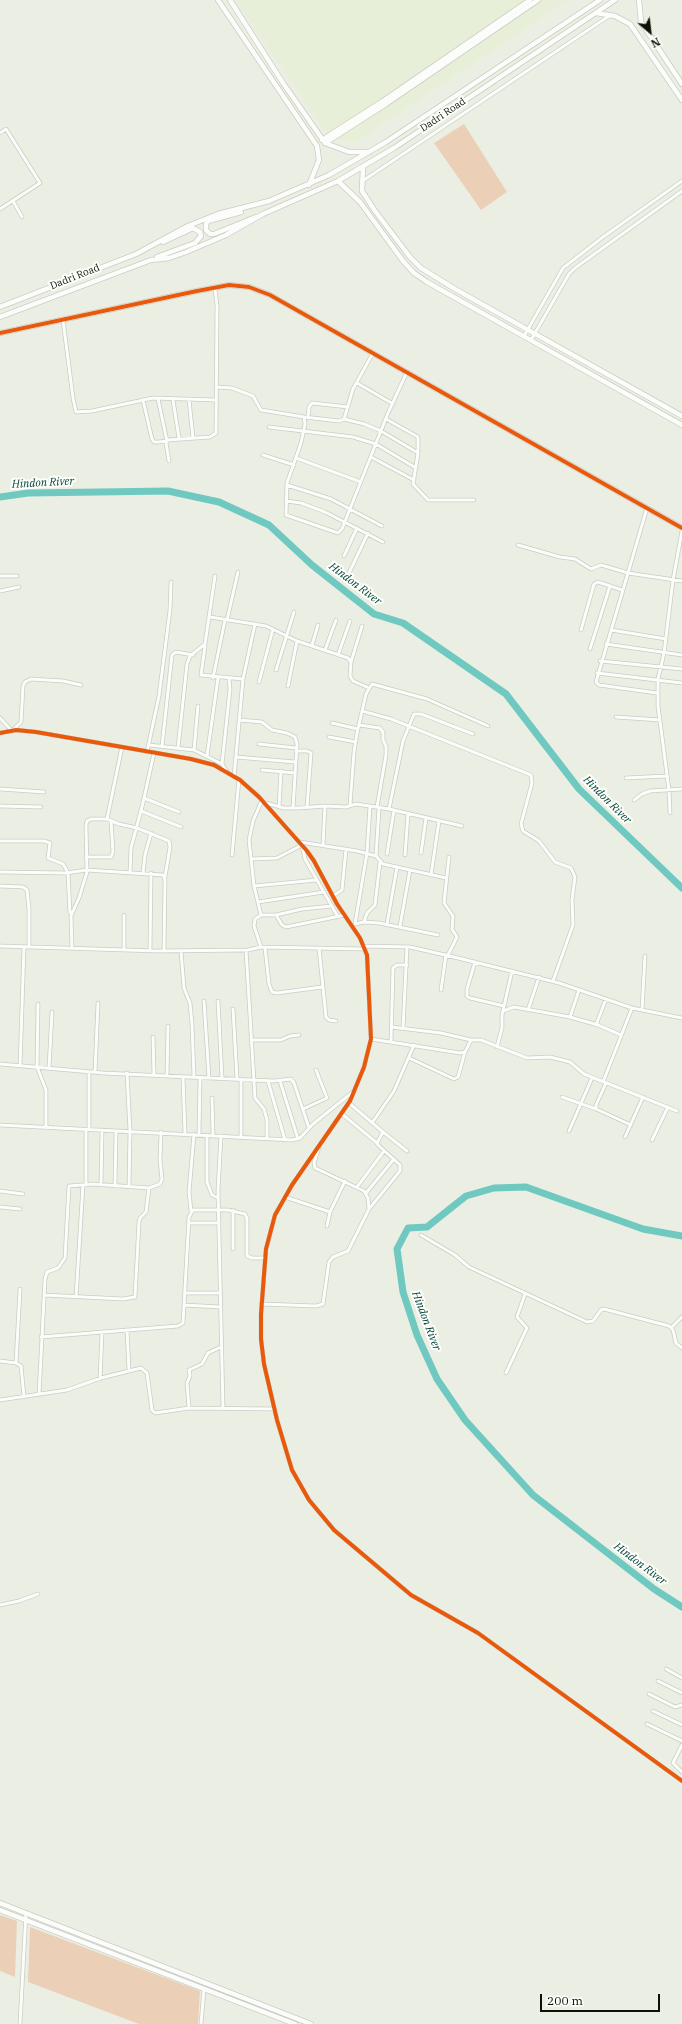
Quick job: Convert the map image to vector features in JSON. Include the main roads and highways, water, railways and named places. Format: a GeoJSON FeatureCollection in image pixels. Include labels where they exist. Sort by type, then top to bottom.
{"type":"FeatureCollection","features":[{"type":"Feature","properties":{"kind":"waterway","name":"Hindon River"},"geometry":{"type":"LineString","coordinates":[[0,497],[28,493],[168,491],[219,502],[269,525],[312,565],[374,614],[403,623],[506,694],[579,789],[682,888]]}},
{"type":"Feature","properties":{"kind":"waterway","name":"Hindon River"},"geometry":{"type":"LineString","coordinates":[[682,1236],[643,1229],[526,1187],[494,1188],[466,1196],[427,1227],[408,1228],[397,1249],[403,1292],[417,1335],[437,1379],[465,1420],[533,1495],[654,1589],[682,1607]]}}]}
